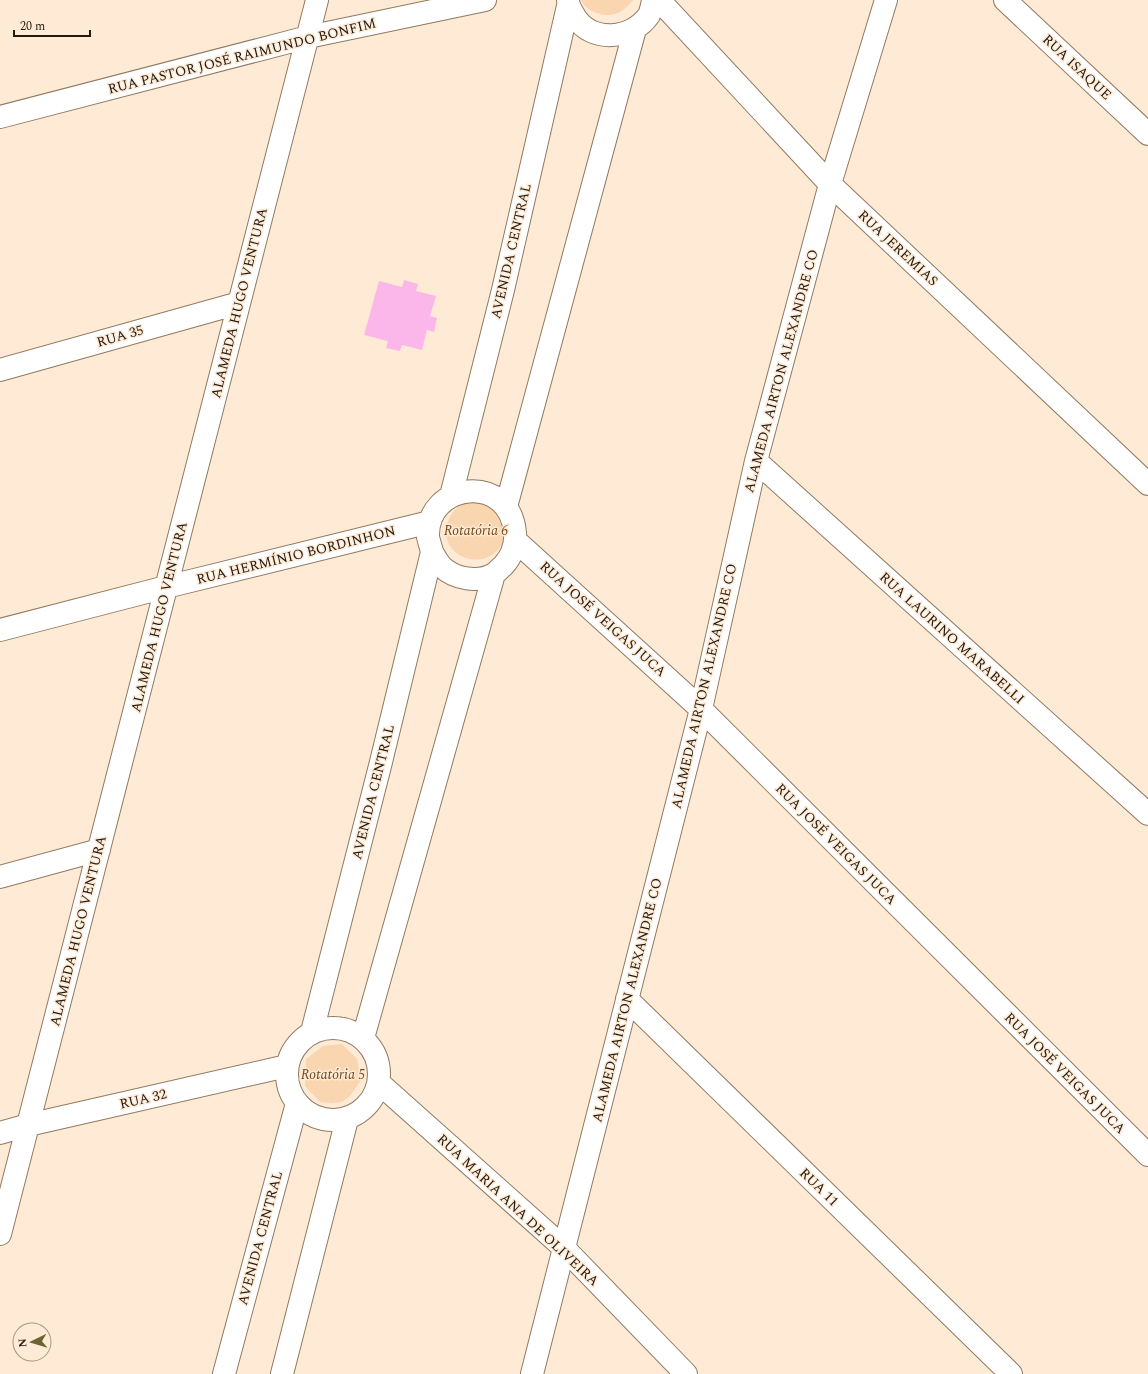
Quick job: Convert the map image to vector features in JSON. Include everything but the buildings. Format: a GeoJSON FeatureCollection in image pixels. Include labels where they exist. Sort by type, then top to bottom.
{"type":"FeatureCollection","features":[{"type":"Feature","properties":{"kind":"street","name":"ALAMEDA HUGO VENTURA"},"geometry":{"type":"LineString","coordinates":[[0,1234],[317,0]]}},
{"type":"Feature","properties":{"kind":"street","name":"RUA PASTOR JOSÉ RAIMUNDO BONFIM"},"geometry":{"type":"LineString","coordinates":[[0,117],[308,37],[485,0]]}},
{"type":"Feature","properties":{"kind":"street"},"geometry":{"type":"LineString","coordinates":[[568,3],[579,23],[596,34],[616,36],[635,29],[649,14],[653,0]]}},
{"type":"Feature","properties":{"kind":"street","name":"RUA JEREMIAS"},"geometry":{"type":"LineString","coordinates":[[659,0],[830,184],[1148,484]]}},
{"type":"Feature","properties":{"kind":"street","name":"ALAMEDA AIRTON ALEXANDRE CO"},"geometry":{"type":"LineString","coordinates":[[532,1374],[701,708],[756,461],[830,184],[886,0]]}},
{"type":"Feature","properties":{"kind":"street","name":"RUA ISAQUE"},"geometry":{"type":"LineString","coordinates":[[1005,0],[1148,134]]}},
{"type":"Feature","properties":{"kind":"street","name":"AVENIDA CENTRAL"},"geometry":{"type":"LineString","coordinates":[[451,496],[503,290],[568,3]]}},
{"type":"Feature","properties":{"kind":"street"},"geometry":{"type":"LineString","coordinates":[[506,507],[635,29]]}},
{"type":"Feature","properties":{"kind":"street","name":"RUA 35"},"geometry":{"type":"LineString","coordinates":[[0,370],[239,303]]}},
{"type":"Feature","properties":{"kind":"street","name":"RUA LAURINO MARABELLI"},"geometry":{"type":"LineString","coordinates":[[756,461],[1148,814]]}},
{"type":"Feature","properties":{"kind":"street"},"geometry":{"type":"LineString","coordinates":[[465,491],[481,492],[495,497],[506,507],[514,523],[516,541],[509,560],[494,574],[476,579],[458,577],[442,567],[432,552],[428,537],[430,522],[438,507],[451,496],[465,491]]}},
{"type":"Feature","properties":{"kind":"street","name":"RUA HERMÍNIO BORDINHON"},"geometry":{"type":"LineString","coordinates":[[0,630],[166,587],[430,522]]}},
{"type":"Feature","properties":{"kind":"street","name":"RUA JOSÉ VEIGAS JUCA"},"geometry":{"type":"LineString","coordinates":[[516,541],[701,708],[1148,1156]]}},
{"type":"Feature","properties":{"kind":"street","name":"AVENIDA CENTRAL"},"geometry":{"type":"LineString","coordinates":[[312,1032],[379,770],[432,552]]}},
{"type":"Feature","properties":{"kind":"street"},"geometry":{"type":"LineString","coordinates":[[363,1038],[494,574]]}},
{"type":"Feature","properties":{"kind":"street"},"geometry":{"type":"LineString","coordinates":[[0,878],[99,850]]}},
{"type":"Feature","properties":{"kind":"street","name":"RUA 11"},"geometry":{"type":"LineString","coordinates":[[627,999],[1011,1374]]}},
{"type":"Feature","properties":{"kind":"street"},"geometry":{"type":"LineString","coordinates":[[329,1027],[347,1029],[363,1038],[374,1051],[379,1067],[379,1083],[372,1099],[362,1111],[347,1119],[328,1120],[311,1115],[297,1103],[288,1086],[287,1066],[292,1052],[300,1040],[312,1032],[329,1027]]}},
{"type":"Feature","properties":{"kind":"street","name":"RUA 32"},"geometry":{"type":"LineString","coordinates":[[0,1134],[28,1125],[287,1066]]}},
{"type":"Feature","properties":{"kind":"street","name":"RUA MARIA ANA DE OLIVEIRA"},"geometry":{"type":"LineString","coordinates":[[379,1083],[564,1248],[686,1374]]}},
{"type":"Feature","properties":{"kind":"street","name":"AVENIDA CENTRAL"},"geometry":{"type":"LineString","coordinates":[[224,1374],[297,1103]]}},
{"type":"Feature","properties":{"kind":"street"},"geometry":{"type":"LineString","coordinates":[[282,1374],[347,1119]]}},
{"type":"Feature","properties":{"kind":"green space"},"geometry":{"type":"Polygon","coordinates":[[[581,0],[633,0],[619,12],[604,15],[592,11],[585,6],[581,0]]]}},
{"type":"Feature","properties":{"kind":"green space","name":"Rotatória 6"},"geometry":{"type":"Polygon","coordinates":[[[476,500],[499,512],[506,534],[501,546],[492,555],[481,559],[471,559],[461,556],[453,550],[448,542],[446,532],[448,521],[455,509],[476,500]]]}},
{"type":"Feature","properties":{"kind":"green space","name":"Rotatória 5"},"geometry":{"type":"Polygon","coordinates":[[[342,1044],[357,1059],[361,1080],[349,1097],[345,1100],[335,1103],[320,1102],[305,1086],[306,1059],[323,1046],[342,1044]]]}}]}
